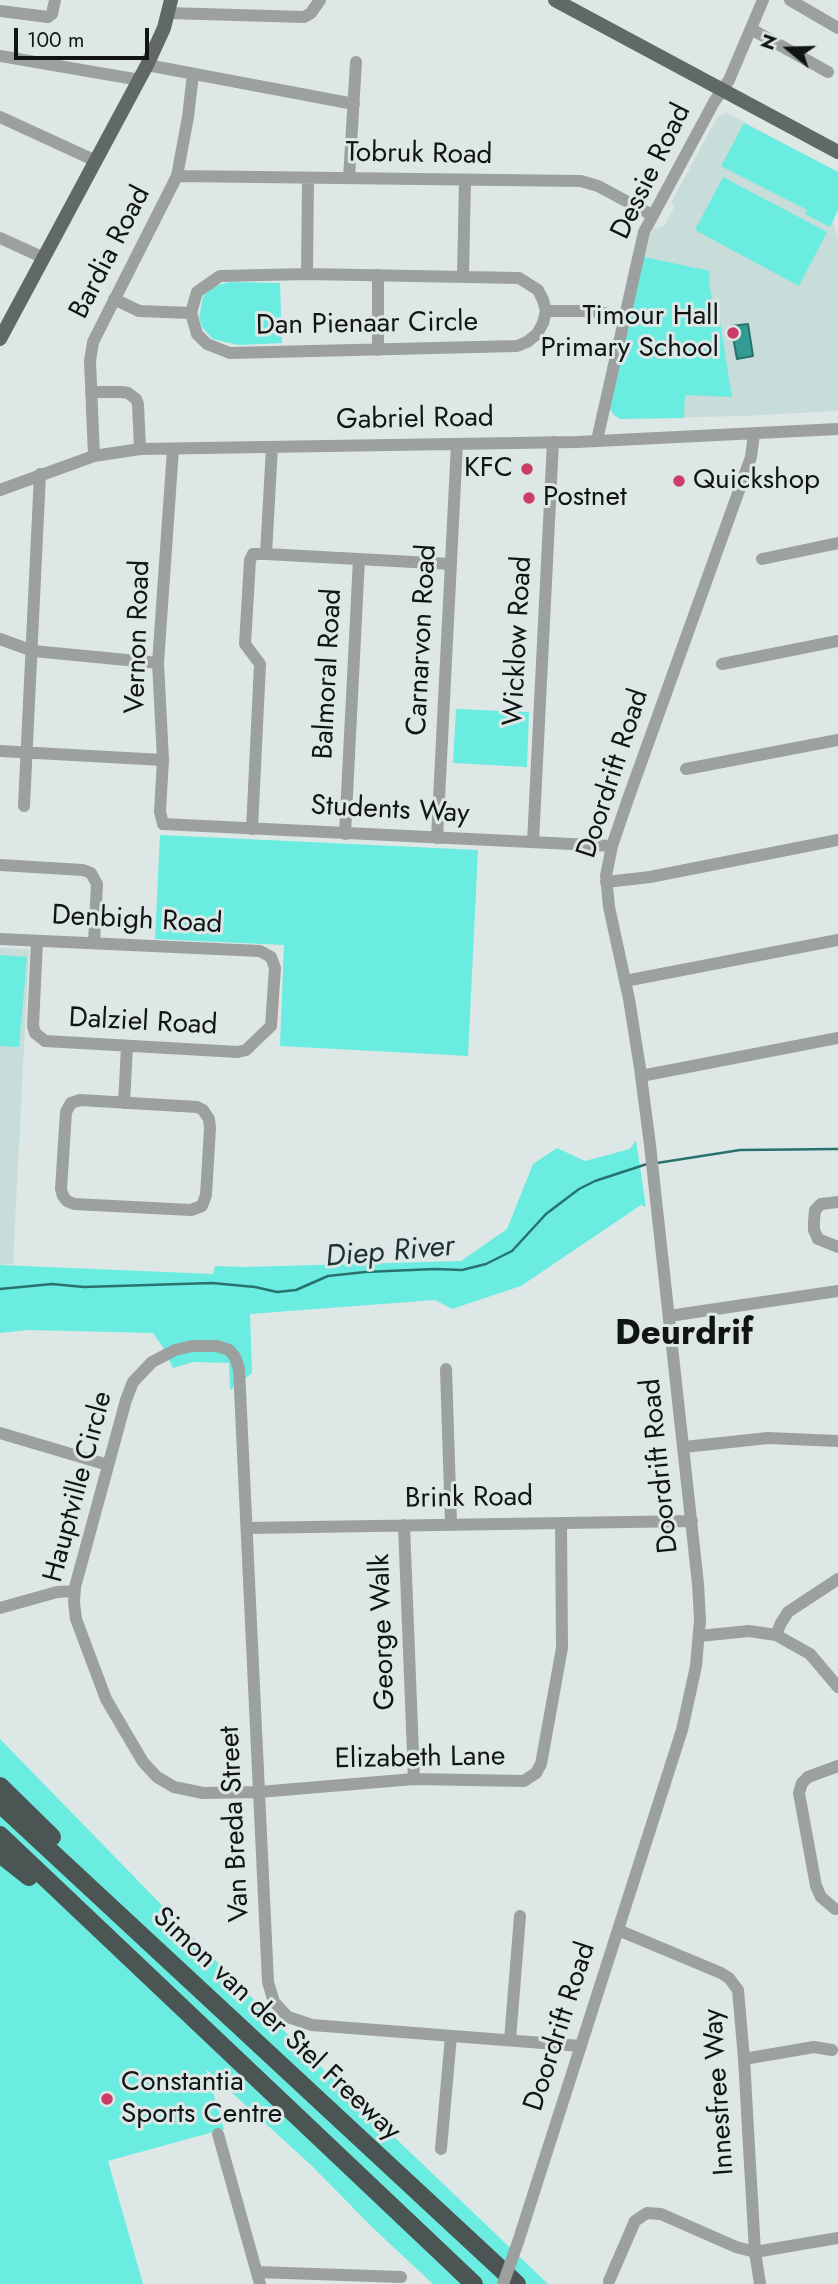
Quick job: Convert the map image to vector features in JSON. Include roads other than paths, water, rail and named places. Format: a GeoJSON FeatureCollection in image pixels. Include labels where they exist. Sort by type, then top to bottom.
{"type":"FeatureCollection","features":[{"type":"Feature","properties":{"kind":"highway"},"geometry":{"type":"LineString","coordinates":[[0,1786],[89,1873],[100,1886],[108,1904]]}},
{"type":"Feature","properties":{"kind":"highway","name":"Simon van der Stel Freeway"},"geometry":{"type":"LineString","coordinates":[[0,1804],[517,2284]]}},
{"type":"Feature","properties":{"kind":"highway","name":"Simon van der Stel Freeway"},"geometry":{"type":"LineString","coordinates":[[0,1835],[474,2284]]}},
{"type":"Feature","properties":{"kind":"highway"},"geometry":{"type":"LineString","coordinates":[[0,1854],[119,1949]]}},
{"type":"Feature","properties":{"kind":"main road"},"geometry":{"type":"LineString","coordinates":[[555,0],[838,152]]}},
{"type":"Feature","properties":{"kind":"main road"},"geometry":{"type":"LineString","coordinates":[[0,338],[140,80],[169,7]]}},
{"type":"Feature","properties":{"kind":"street"},"geometry":{"type":"LineString","coordinates":[[0,11],[48,18],[52,14],[55,0]]}},
{"type":"Feature","properties":{"kind":"street"},"geometry":{"type":"LineString","coordinates":[[169,7],[304,17],[311,13],[320,0]]}},
{"type":"Feature","properties":{"kind":"street","name":"Dessie Road"},"geometry":{"type":"LineString","coordinates":[[597,440],[639,248],[652,215],[729,80],[763,0]]}},
{"type":"Feature","properties":{"kind":"street"},"geometry":{"type":"LineString","coordinates":[[790,0],[838,28]]}},
{"type":"Feature","properties":{"kind":"street"},"geometry":{"type":"LineString","coordinates":[[751,29],[828,72]]}},
{"type":"Feature","properties":{"kind":"street"},"geometry":{"type":"LineString","coordinates":[[0,56],[140,80]]}},
{"type":"Feature","properties":{"kind":"street"},"geometry":{"type":"LineString","coordinates":[[349,178],[356,62]]}},
{"type":"Feature","properties":{"kind":"street"},"geometry":{"type":"LineString","coordinates":[[147,65],[354,104]]}},
{"type":"Feature","properties":{"kind":"street","name":"Bardia Road"},"geometry":{"type":"LineString","coordinates":[[93,456],[90,361],[93,342],[177,176],[193,74]]}},
{"type":"Feature","properties":{"kind":"street"},"geometry":{"type":"LineString","coordinates":[[0,117],[96,160]]}},
{"type":"Feature","properties":{"kind":"street","name":"Tobruk Road"},"geometry":{"type":"LineString","coordinates":[[177,176],[569,180],[590,183],[652,215]]}},
{"type":"Feature","properties":{"kind":"street","name":"Dan Pienaar Circle"},"geometry":{"type":"LineString","coordinates":[[307,274],[309,178]]}},
{"type":"Feature","properties":{"kind":"street","name":"Dan Pienaar Circle"},"geometry":{"type":"LineString","coordinates":[[463,276],[465,180]]}},
{"type":"Feature","properties":{"kind":"street"},"geometry":{"type":"LineString","coordinates":[[0,239],[44,258]]}},
{"type":"Feature","properties":{"kind":"street","name":"Dan Pienaar Circle"},"geometry":{"type":"LineString","coordinates":[[307,274],[519,278],[538,290],[545,311],[544,323],[537,334],[517,346],[230,353],[207,344],[197,334],[191,313],[197,292],[220,276],[307,274]]}},
{"type":"Feature","properties":{"kind":"street"},"geometry":{"type":"LineString","coordinates":[[378,275],[378,349]]}},
{"type":"Feature","properties":{"kind":"street"},"geometry":{"type":"LineString","coordinates":[[114,299],[139,311],[191,313]]}},
{"type":"Feature","properties":{"kind":"street"},"geometry":{"type":"LineString","coordinates":[[545,311],[593,311],[623,317]]}},
{"type":"Feature","properties":{"kind":"street"},"geometry":{"type":"LineString","coordinates":[[91,393],[122,392],[136,399],[140,449]]}},
{"type":"Feature","properties":{"kind":"street","name":"Gabriel Road"},"geometry":{"type":"LineString","coordinates":[[0,491],[93,456],[140,449],[553,442],[838,429]]}},
{"type":"Feature","properties":{"kind":"street","name":"Doordrift Road"},"geometry":{"type":"LineString","coordinates":[[503,2284],[682,1730],[693,1686],[699,1636],[698,1584],[684,1447],[641,1076],[606,882],[612,846],[729,512],[751,457],[754,434]]}},
{"type":"Feature","properties":{"kind":"street","name":"Wicklow Road"},"geometry":{"type":"LineString","coordinates":[[533,842],[553,442]]}},
{"type":"Feature","properties":{"kind":"street","name":"Carnarvon Road"},"geometry":{"type":"LineString","coordinates":[[437,838],[457,444]]}},
{"type":"Feature","properties":{"kind":"street"},"geometry":{"type":"LineString","coordinates":[[266,554],[272,447]]}},
{"type":"Feature","properties":{"kind":"street","name":"Vernon Road"},"geometry":{"type":"LineString","coordinates":[[166,825],[161,822],[160,812],[163,760],[158,663],[173,449]]}},
{"type":"Feature","properties":{"kind":"street"},"geometry":{"type":"LineString","coordinates":[[24,806],[40,474]]}},
{"type":"Feature","properties":{"kind":"street"},"geometry":{"type":"LineString","coordinates":[[762,559],[838,543]]}},
{"type":"Feature","properties":{"kind":"street"},"geometry":{"type":"LineString","coordinates":[[252,829],[260,664],[245,644],[250,560],[253,554],[450,564]]}},
{"type":"Feature","properties":{"kind":"street","name":"Balmoral Road"},"geometry":{"type":"LineString","coordinates":[[345,834],[359,559]]}},
{"type":"Feature","properties":{"kind":"street"},"geometry":{"type":"LineString","coordinates":[[0,639],[33,651],[158,663]]}},
{"type":"Feature","properties":{"kind":"street"},"geometry":{"type":"LineString","coordinates":[[722,664],[838,642]]}},
{"type":"Feature","properties":{"kind":"street"},"geometry":{"type":"LineString","coordinates":[[686,769],[838,740]]}},
{"type":"Feature","properties":{"kind":"street"},"geometry":{"type":"LineString","coordinates":[[0,751],[163,760]]}},
{"type":"Feature","properties":{"kind":"street","name":"Students Way"},"geometry":{"type":"LineString","coordinates":[[166,825],[612,846]]}},
{"type":"Feature","properties":{"kind":"street"},"geometry":{"type":"LineString","coordinates":[[606,882],[650,877],[838,840]]}},
{"type":"Feature","properties":{"kind":"street"},"geometry":{"type":"LineString","coordinates":[[0,865],[83,870],[91,873],[97,884],[94,943]]}},
{"type":"Feature","properties":{"kind":"street","name":"Denbigh Road"},"geometry":{"type":"LineString","coordinates":[[0,939],[260,951],[271,957],[275,968],[273,1021],[256,1041]]}},
{"type":"Feature","properties":{"kind":"street"},"geometry":{"type":"LineString","coordinates":[[625,981],[838,940]]}},
{"type":"Feature","properties":{"kind":"street","name":"Dalziel Road"},"geometry":{"type":"LineString","coordinates":[[37,941],[33,1026],[40,1039],[50,1042],[238,1052],[246,1050],[256,1041]]}},
{"type":"Feature","properties":{"kind":"street"},"geometry":{"type":"LineString","coordinates":[[641,1076],[838,1038]]}},
{"type":"Feature","properties":{"kind":"street"},"geometry":{"type":"LineString","coordinates":[[124,1103],[127,1046]]}},
{"type":"Feature","properties":{"kind":"street"},"geometry":{"type":"LineString","coordinates":[[80,1100],[124,1103],[197,1107],[207,1114],[210,1128],[206,1195],[202,1206],[191,1210],[74,1204],[62,1196],[68,1107],[74,1101],[80,1100]]}},
{"type":"Feature","properties":{"kind":"street"},"geometry":{"type":"LineString","coordinates":[[838,1202],[821,1204],[815,1210],[814,1230],[818,1239],[838,1247]]}},
{"type":"Feature","properties":{"kind":"street"},"geometry":{"type":"LineString","coordinates":[[669,1316],[838,1291]]}},
{"type":"Feature","properties":{"kind":"street","name":"Hauptville Circle"},"geometry":{"type":"LineString","coordinates":[[239,1369],[233,1353],[216,1346],[184,1348],[167,1353],[152,1362],[139,1375],[129,1391],[74,1591],[76,1619],[107,1699],[137,1754],[149,1770],[166,1783],[193,1792],[259,1791]]}},
{"type":"Feature","properties":{"kind":"street","name":"Van Breda Street"},"geometry":{"type":"LineString","coordinates":[[239,1369],[268,1982],[271,1996],[278,2008],[293,2020],[312,2025],[581,2046]]}},
{"type":"Feature","properties":{"kind":"street"},"geometry":{"type":"LineString","coordinates":[[446,1369],[451,1524]]}},
{"type":"Feature","properties":{"kind":"street"},"geometry":{"type":"LineString","coordinates":[[0,1433],[108,1465]]}},
{"type":"Feature","properties":{"kind":"street"},"geometry":{"type":"LineString","coordinates":[[684,1447],[768,1438],[838,1441]]}},
{"type":"Feature","properties":{"kind":"street","name":"Brink Road"},"geometry":{"type":"LineString","coordinates":[[247,1528],[692,1521]]}},
{"type":"Feature","properties":{"kind":"street","name":"Elizabeth Lane"},"geometry":{"type":"LineString","coordinates":[[259,1791],[414,1779],[520,1781],[532,1777],[539,1769],[562,1648],[561,1523]]}},
{"type":"Feature","properties":{"kind":"street","name":"George Walk"},"geometry":{"type":"LineString","coordinates":[[404,1525],[414,1779]]}},
{"type":"Feature","properties":{"kind":"street"},"geometry":{"type":"LineString","coordinates":[[776,1635],[788,1612],[838,1579]]}},
{"type":"Feature","properties":{"kind":"street"},"geometry":{"type":"LineString","coordinates":[[0,1608],[57,1592],[74,1591]]}},
{"type":"Feature","properties":{"kind":"street"},"geometry":{"type":"LineString","coordinates":[[699,1636],[749,1632],[776,1635],[810,1654],[838,1687]]}},
{"type":"Feature","properties":{"kind":"street"},"geometry":{"type":"LineString","coordinates":[[835,1909],[825,1902],[816,1886],[799,1793],[802,1783],[808,1777],[838,1766]]}},
{"type":"Feature","properties":{"kind":"street"},"geometry":{"type":"LineString","coordinates":[[510,2040],[520,1916]]}},
{"type":"Feature","properties":{"kind":"street","name":"Innesfree Way"},"geometry":{"type":"LineString","coordinates":[[618,1930],[729,1978],[740,1998],[755,2252],[760,2284]]}},
{"type":"Feature","properties":{"kind":"street"},"geometry":{"type":"LineString","coordinates":[[441,2149],[451,2035]]}},
{"type":"Feature","properties":{"kind":"street"},"geometry":{"type":"LineString","coordinates":[[744,2059],[814,2047],[832,2050]]}},
{"type":"Feature","properties":{"kind":"street"},"geometry":{"type":"LineString","coordinates":[[218,2134],[259,2278],[401,2277]]}},
{"type":"Feature","properties":{"kind":"street"},"geometry":{"type":"LineString","coordinates":[[610,2281],[635,2221],[647,2213],[661,2214],[755,2252],[838,2238]]}},
{"type":"Feature","properties":{"kind":"waterway","name":"Diep River"},"geometry":{"type":"LineString","coordinates":[[657,1163],[740,1150],[838,1149]]}},
{"type":"Feature","properties":{"kind":"waterway","name":"Diep River"},"geometry":{"type":"LineString","coordinates":[[0,1289],[52,1284],[84,1287],[212,1283],[277,1292],[296,1290],[328,1276],[365,1272],[462,1270],[486,1264],[512,1251],[546,1214],[579,1189],[647,1164]]}},
{"type":"Feature","properties":{"kind":"place","name":"Timour Hall Primary School"},"geometry":{"type":"Point","coordinates":[733,333]}},
{"type":"Feature","properties":{"kind":"place","name":"KFC"},"geometry":{"type":"Point","coordinates":[527,469]}},
{"type":"Feature","properties":{"kind":"place","name":"Quickshop"},"geometry":{"type":"Point","coordinates":[679,481]}},
{"type":"Feature","properties":{"kind":"place","name":"Postnet"},"geometry":{"type":"Point","coordinates":[529,498]}},
{"type":"Feature","properties":{"kind":"place","name":"Constantia Sports Centre"},"geometry":{"type":"Point","coordinates":[107,2099]}},
{"type":"Feature","properties":{"kind":"district","name":"Deurdrif"},"geometry":{"type":"Point","coordinates":[684,1336]}}]}
